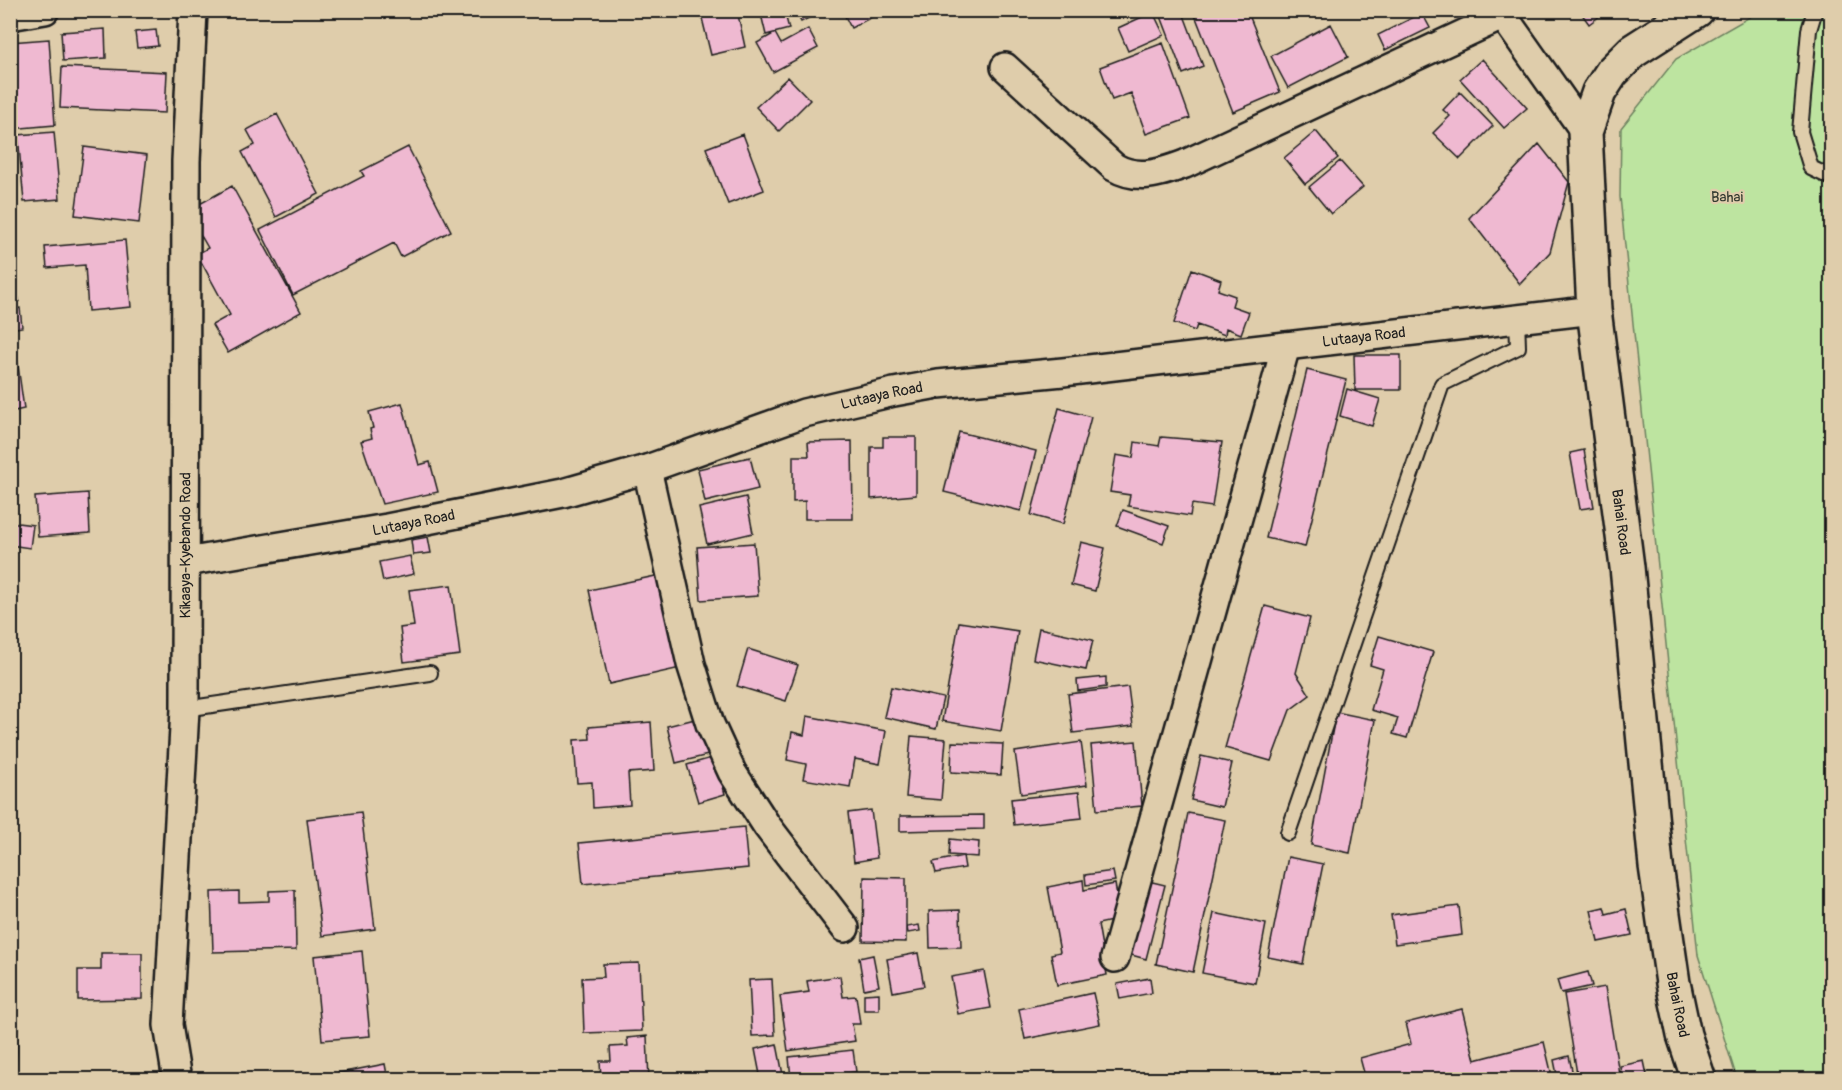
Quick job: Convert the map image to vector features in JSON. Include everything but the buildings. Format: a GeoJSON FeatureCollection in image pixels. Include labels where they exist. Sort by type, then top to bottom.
{"type":"FeatureCollection","features":[{"type":"Feature","properties":{"kind":"street"},"geometry":{"type":"LineString","coordinates":[[10,16],[45,10]]}},
{"type":"Feature","properties":{"kind":"street","name":"Kikaaya-Kyebando Road"},"geometry":{"type":"LineString","coordinates":[[177,1080],[168,1025],[185,709],[186,161],[193,10]]}},
{"type":"Feature","properties":{"kind":"street","name":"Bahai Road"},"geometry":{"type":"LineString","coordinates":[[1696,10],[1633,51],[1612,72],[1599,92],[1585,132],[1594,310],[1627,567],[1656,866],[1684,1035],[1699,1080]]}},
{"type":"Feature","properties":{"kind":"street"},"geometry":{"type":"LineString","coordinates":[[1005,67],[1114,167],[1124,173],[1141,176],[1161,173],[1185,164],[1500,13],[1585,132]]}},
{"type":"Feature","properties":{"kind":"street","name":"Lutaaya Road"},"geometry":{"type":"LineString","coordinates":[[186,562],[376,530],[563,493],[647,469],[804,413],[894,392],[939,384],[1594,310]]}},
{"type":"Feature","properties":{"kind":"street"},"geometry":{"type":"LineString","coordinates":[[1115,958],[1286,346]]}},
{"type":"Feature","properties":{"kind":"street"},"geometry":{"type":"LineString","coordinates":[[647,469],[691,664],[710,724],[743,790],[767,826],[845,928]]}},
{"type":"Feature","properties":{"kind":"lane"},"geometry":{"type":"LineString","coordinates":[[1815,10],[1809,30],[1800,132],[1811,168],[1832,178]]}},
{"type":"Feature","properties":{"kind":"lane"},"geometry":{"type":"LineString","coordinates":[[1288,833],[1442,384],[1518,347],[1517,318]]}},
{"type":"Feature","properties":{"kind":"lane"},"geometry":{"type":"LineString","coordinates":[[185,709],[430,673]]}},
{"type":"Feature","properties":{"kind":"green space","name":"Bahai"},"geometry":{"type":"Polygon","coordinates":[[[1760,11],[1831,11],[1831,1079],[1737,1079],[1698,955],[1620,197],[1621,128],[1676,59],[1760,11]]]}}]}
